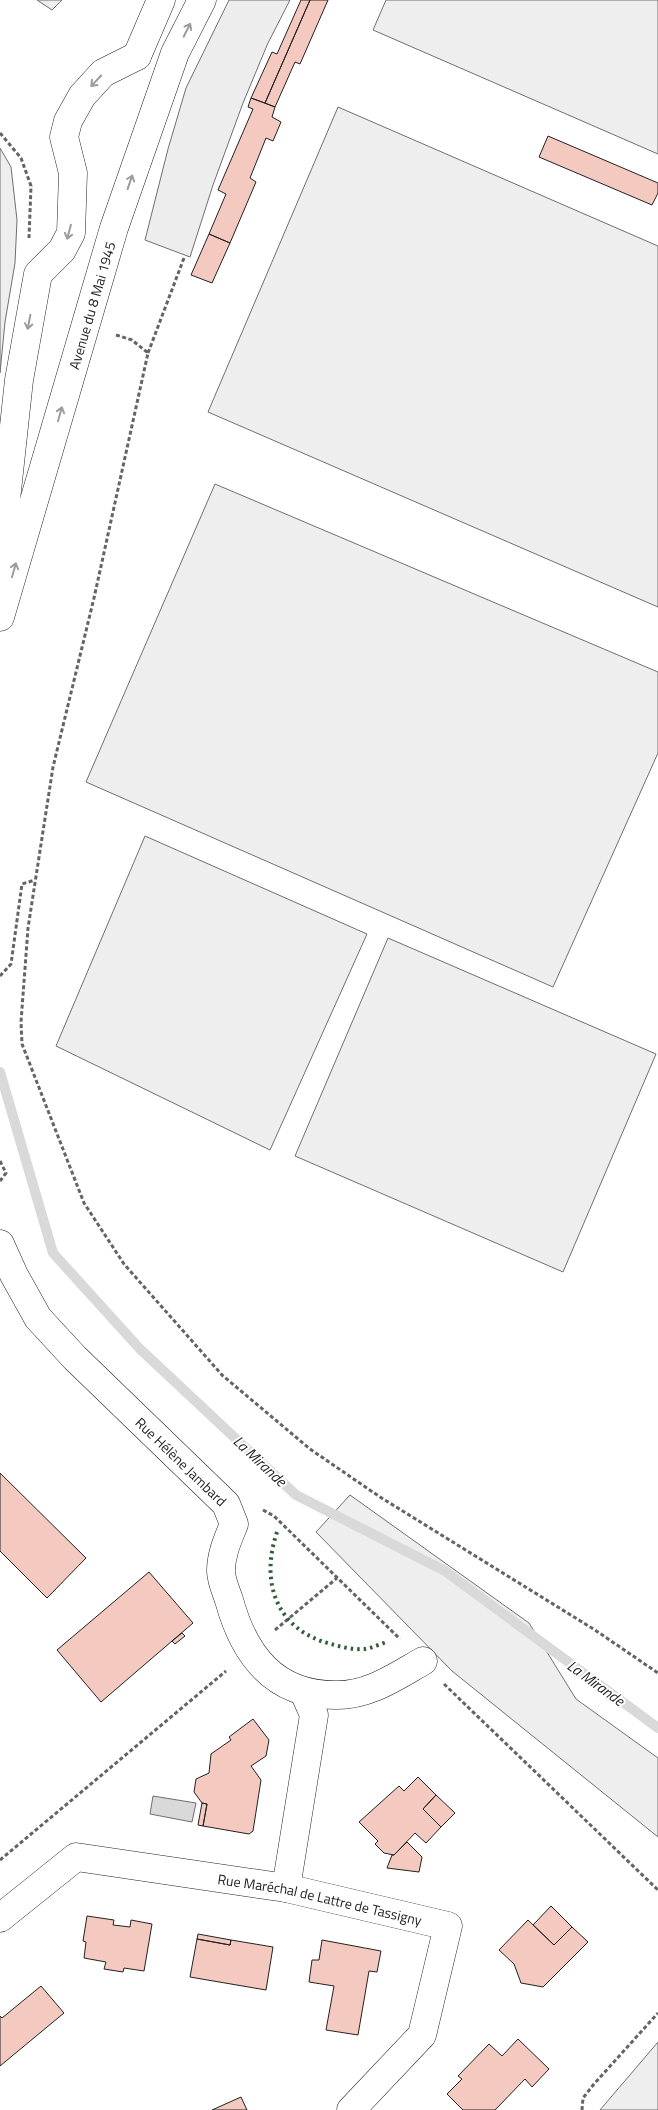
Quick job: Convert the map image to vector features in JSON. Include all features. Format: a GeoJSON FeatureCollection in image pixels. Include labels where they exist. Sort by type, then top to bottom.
{"type":"FeatureCollection","features":[{"type":"Feature","properties":{"kind":"street"},"geometry":{"type":"LineString","coordinates":[[0,555],[19,380],[38,274],[62,250],[71,233],[72,173],[64,137],[68,121],[82,96],[103,73],[137,56],[161,0]]}},
{"type":"Feature","properties":{"kind":"street","name":"Avenue du 8 Mai 1945"},"geometry":{"type":"LineString","coordinates":[[0,617],[114,228],[176,53],[202,0]]}},
{"type":"Feature","properties":{"kind":"street"},"geometry":{"type":"LineString","coordinates":[[137,56],[158,100]]}},
{"type":"Feature","properties":{"kind":"street","name":"Rue Hélène Jambard"},"geometry":{"type":"LineString","coordinates":[[0,1244],[14,1276],[38,1318],[75,1358],[226,1504],[234,1524],[225,1547],[221,1572],[232,1613],[249,1651],[278,1681],[304,1692],[336,1696],[366,1692],[423,1661]]}},
{"type":"Feature","properties":{"kind":"street"},"geometry":{"type":"LineString","coordinates":[[286,1888],[314,1716],[304,1692]]}},
{"type":"Feature","properties":{"kind":"street","name":"Rue Maréchal de Lattre de Tassigny"},"geometry":{"type":"LineString","coordinates":[[0,1918],[76,1857],[286,1888],[448,1926],[422,2035],[351,2110]]}},
{"type":"Feature","properties":{"kind":"path"},"geometry":{"type":"LineString","coordinates":[[0,132],[21,158],[31,186],[28,244]]}},
{"type":"Feature","properties":{"kind":"path"},"geometry":{"type":"LineString","coordinates":[[184,258],[148,353],[94,598],[53,767],[26,948],[21,1022],[22,1044],[84,1203],[124,1264],[222,1375],[310,1449],[380,1497],[595,1630],[658,1673]]}},
{"type":"Feature","properties":{"kind":"path"},"geometry":{"type":"LineString","coordinates":[[86,324],[132,340],[148,353]]}},
{"type":"Feature","properties":{"kind":"path"},"geometry":{"type":"LineString","coordinates":[[0,976],[11,964],[22,884],[35,880]]}},
{"type":"Feature","properties":{"kind":"path"},"geometry":{"type":"LineString","coordinates":[[0,1161],[6,1173],[0,1181]]}},
{"type":"Feature","properties":{"kind":"path"},"geometry":{"type":"LineString","coordinates":[[226,1504],[252,1504],[274,1516],[423,1661],[440,1681],[658,1890]]}},
{"type":"Feature","properties":{"kind":"path"},"geometry":{"type":"LineString","coordinates":[[0,1860],[338,1578]]}},
{"type":"Feature","properties":{"kind":"path"},"geometry":{"type":"LineString","coordinates":[[582,2110],[583,2098],[658,2013]]}},
{"type":"Feature","properties":{"kind":"shaded area"},"geometry":{"type":"Polygon","coordinates":[[[37,0],[62,0],[52,10],[37,0]]]}},
{"type":"Feature","properties":{"kind":"shaded area"},"geometry":{"type":"Polygon","coordinates":[[[229,0],[290,0],[268,43],[243,103],[213,185],[190,257],[145,240],[186,88],[229,0]]]}},
{"type":"Feature","properties":{"kind":"shaded area"},"geometry":{"type":"Polygon","coordinates":[[[386,0],[658,0],[658,154],[373,30],[386,0]]]}},
{"type":"Feature","properties":{"kind":"shaded area"},"geometry":{"type":"Polygon","coordinates":[[[338,107],[658,246],[658,607],[208,412],[338,107]]]}},
{"type":"Feature","properties":{"kind":"shaded area"},"geometry":{"type":"Polygon","coordinates":[[[0,148],[11,167],[17,220],[15,263],[5,322],[0,373],[0,148]]]}},
{"type":"Feature","properties":{"kind":"shaded area"},"geometry":{"type":"Polygon","coordinates":[[[215,484],[658,672],[658,753],[553,987],[86,782],[215,484]]]}},
{"type":"Feature","properties":{"kind":"shaded area"},"geometry":{"type":"Polygon","coordinates":[[[145,836],[367,934],[270,1150],[56,1046],[145,836]]]}},
{"type":"Feature","properties":{"kind":"shaded area"},"geometry":{"type":"Polygon","coordinates":[[[388,938],[656,1054],[563,1272],[295,1156],[388,938]]]}},
{"type":"Feature","properties":{"kind":"shaded area"},"geometry":{"type":"Polygon","coordinates":[[[350,1495],[529,1623],[576,1699],[658,1758],[658,1837],[452,1671],[316,1532],[350,1495]]]}},
{"type":"Feature","properties":{"kind":"shaded area"},"geometry":{"type":"Polygon","coordinates":[[[153,1796],[196,1803],[192,1822],[150,1814],[153,1796]]]}},
{"type":"Feature","properties":{"kind":"shaded area"},"geometry":{"type":"Polygon","coordinates":[[[658,2042],[658,2110],[600,2110],[658,2042]]]}},
{"type":"Feature","properties":{"kind":"building"},"geometry":{"type":"Polygon","coordinates":[[[301,0],[310,0],[265,103],[251,98],[272,52],[277,54],[301,0]]]}},
{"type":"Feature","properties":{"kind":"building"},"geometry":{"type":"Polygon","coordinates":[[[310,0],[328,0],[300,64],[295,62],[275,107],[265,103],[310,0]]]}},
{"type":"Feature","properties":{"kind":"building"},"geometry":{"type":"Polygon","coordinates":[[[251,98],[275,107],[272,117],[281,122],[273,141],[266,138],[250,178],[256,182],[230,243],[209,234],[226,194],[218,190],[253,109],[248,107],[251,98]]]}},
{"type":"Feature","properties":{"kind":"building"},"geometry":{"type":"Polygon","coordinates":[[[548,136],[658,183],[658,193],[652,205],[539,157],[548,136]]]}},
{"type":"Feature","properties":{"kind":"building"},"geometry":{"type":"Polygon","coordinates":[[[209,234],[230,243],[212,283],[191,275],[209,234]]]}},
{"type":"Feature","properties":{"kind":"building"},"geometry":{"type":"Polygon","coordinates":[[[0,1473],[86,1558],[47,1598],[0,1551],[0,1473]]]}},
{"type":"Feature","properties":{"kind":"building"},"geometry":{"type":"Polygon","coordinates":[[[149,1572],[193,1623],[101,1702],[57,1650],[149,1572]]]}},
{"type":"Feature","properties":{"kind":"building"},"geometry":{"type":"Polygon","coordinates":[[[182,1633],[185,1636],[175,1644],[172,1641],[182,1633]]]}},
{"type":"Feature","properties":{"kind":"building"},"geometry":{"type":"Polygon","coordinates":[[[253,1719],[269,1740],[266,1756],[251,1766],[261,1780],[253,1831],[249,1834],[203,1826],[207,1804],[202,1803],[194,1792],[196,1779],[209,1773],[211,1754],[231,1740],[229,1737],[253,1719]]]}},
{"type":"Feature","properties":{"kind":"building"},"geometry":{"type":"Polygon","coordinates":[[[418,1777],[436,1795],[423,1809],[441,1827],[426,1843],[415,1833],[394,1855],[384,1853],[375,1844],[378,1841],[359,1822],[399,1786],[404,1791],[418,1777]]]}},
{"type":"Feature","properties":{"kind":"building"},"geometry":{"type":"Polygon","coordinates":[[[436,1795],[455,1813],[441,1827],[423,1809],[436,1795]]]}},
{"type":"Feature","properties":{"kind":"building"},"geometry":{"type":"Polygon","coordinates":[[[202,1803],[207,1804],[203,1826],[198,1825],[202,1803]]]}},
{"type":"Feature","properties":{"kind":"building"},"geometry":{"type":"Polygon","coordinates":[[[407,1842],[422,1857],[419,1872],[387,1868],[392,1855],[407,1842]]]}},
{"type":"Feature","properties":{"kind":"building"},"geometry":{"type":"Polygon","coordinates":[[[551,1906],[572,1927],[554,1945],[533,1925],[551,1906]]]}},
{"type":"Feature","properties":{"kind":"building"},"geometry":{"type":"Polygon","coordinates":[[[87,1916],[114,1920],[113,1925],[130,1927],[131,1920],[152,1924],[144,1971],[124,1968],[123,1972],[104,1969],[106,1962],[84,1958],[86,1942],[83,1941],[87,1916]]]}},
{"type":"Feature","properties":{"kind":"building"},"geometry":{"type":"Polygon","coordinates":[[[528,1920],[554,1945],[572,1927],[588,1942],[543,1987],[521,1983],[514,1964],[499,1950],[528,1920]]]}},
{"type":"Feature","properties":{"kind":"building"},"geometry":{"type":"Polygon","coordinates":[[[198,1934],[231,1940],[230,1945],[197,1939],[198,1934]]]}},
{"type":"Feature","properties":{"kind":"building"},"geometry":{"type":"Polygon","coordinates":[[[197,1939],[230,1945],[231,1940],[273,1947],[266,1990],[190,1977],[197,1939]]]}},
{"type":"Feature","properties":{"kind":"building"},"geometry":{"type":"Polygon","coordinates":[[[322,1940],[381,1951],[377,1972],[369,1971],[358,2035],[326,2030],[334,1986],[309,1982],[312,1960],[319,1960],[322,1940]]]}},
{"type":"Feature","properties":{"kind":"building"},"geometry":{"type":"Polygon","coordinates":[[[41,1986],[64,2013],[0,2066],[0,2016],[2,2018],[41,1986]]]}},
{"type":"Feature","properties":{"kind":"building"},"geometry":{"type":"Polygon","coordinates":[[[518,2039],[549,2069],[532,2087],[525,2079],[495,2110],[463,2110],[447,2094],[462,2079],[458,2076],[489,2044],[502,2056],[518,2039]]]}},
{"type":"Feature","properties":{"kind":"building"},"geometry":{"type":"Polygon","coordinates":[[[241,2097],[247,2110],[212,2110],[241,2097]]]}},
{"type":"Feature","properties":{"kind":"waterway","name":"La Mirande"},"geometry":{"type":"LineString","coordinates":[[0,1072],[53,1253],[140,1349],[296,1495],[445,1571],[658,1728]]}},
{"type":"Feature","properties":{"kind":"hedge"},"geometry":{"type":"LineString","coordinates":[[277,1532],[272,1551],[272,1586],[277,1602],[285,1616],[297,1628],[312,1637],[331,1644],[365,1649],[387,1642]]}}]}
